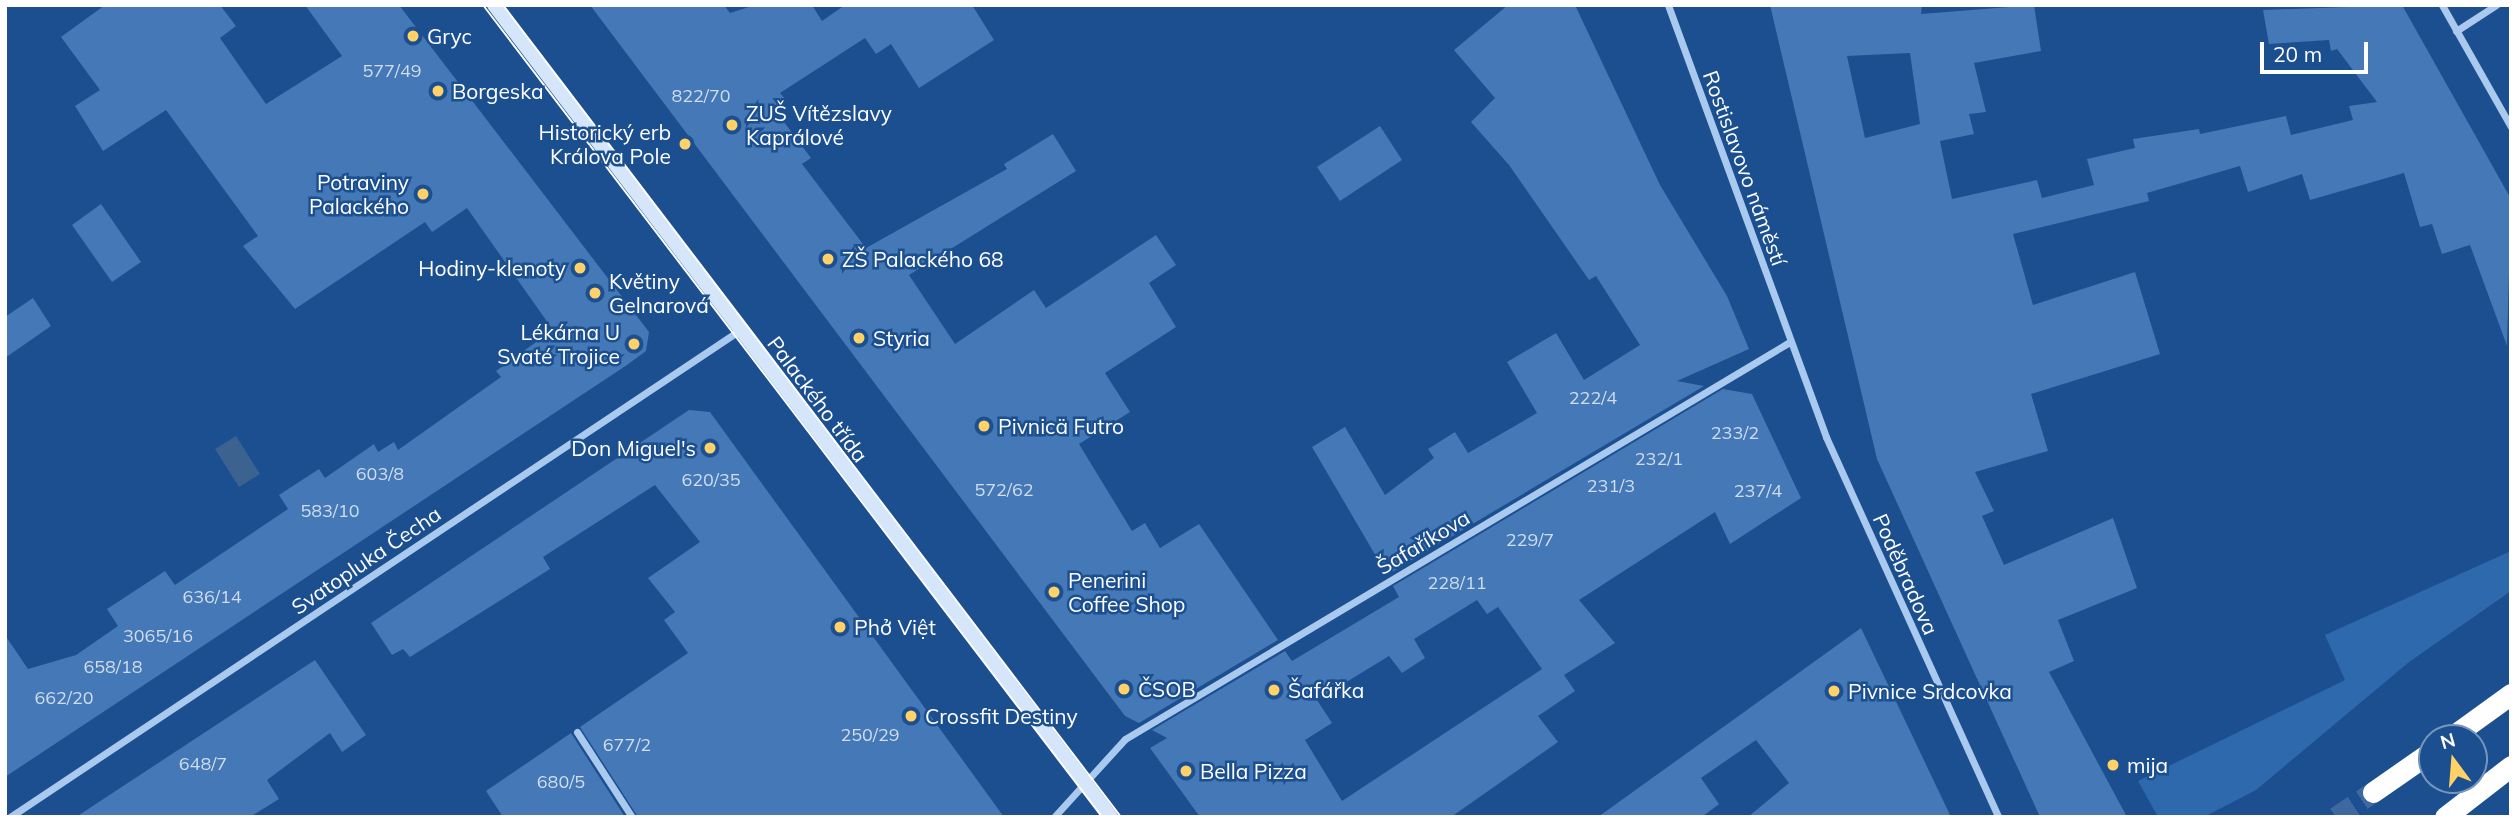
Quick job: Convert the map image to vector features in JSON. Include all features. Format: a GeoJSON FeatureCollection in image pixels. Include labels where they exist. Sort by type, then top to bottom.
{"type":"FeatureCollection","features":[{"type":"Feature","properties":{"kind":"highway"},"geometry":{"type":"LineString","coordinates":[[2469,724],[2511,694]]}},
{"type":"Feature","properties":{"kind":"highway"},"geometry":{"type":"LineString","coordinates":[[2374,792],[2418,761]]}},
{"type":"Feature","properties":{"kind":"highway"},"geometry":{"type":"LineString","coordinates":[[2445,817],[2511,766]]}},
{"type":"Feature","properties":{"kind":"street","name":"Palackého třída"},"geometry":{"type":"LineString","coordinates":[[494,5],[1111,817]]}},
{"type":"Feature","properties":{"kind":"street","name":"Rostislavovo náměstí"},"geometry":{"type":"LineString","coordinates":[[1668,5],[1788,343]]}},
{"type":"Feature","properties":{"kind":"street"},"geometry":{"type":"LineString","coordinates":[[2442,5],[2511,127]]}},
{"type":"Feature","properties":{"kind":"street"},"geometry":{"type":"LineString","coordinates":[[2456,31],[2496,5]]}},
{"type":"Feature","properties":{"kind":"street","name":"Svatopluka Čecha"},"geometry":{"type":"LineString","coordinates":[[10,817],[740,330]]}},
{"type":"Feature","properties":{"kind":"street","name":"Šafaříkova"},"geometry":{"type":"LineString","coordinates":[[1054,817],[1125,739],[1788,343]]}},
{"type":"Feature","properties":{"kind":"street","name":"Poděbradova"},"geometry":{"type":"LineString","coordinates":[[1788,343],[1998,817]]}},
{"type":"Feature","properties":{"kind":"street"},"geometry":{"type":"LineString","coordinates":[[577,732],[632,817]]}},
{"type":"Feature","properties":{"kind":"shaded area"},"geometry":{"type":"Polygon","coordinates":[[[236,436],[260,474],[239,487],[215,449],[236,436]]]}},
{"type":"Feature","properties":{"kind":"shaded area"},"geometry":{"type":"Polygon","coordinates":[[[2511,551],[2511,591],[2409,662],[2256,790],[2204,817],[2158,817],[2138,781],[2345,680],[2325,635],[2511,551]]]}},
{"type":"Feature","properties":{"kind":"building"},"geometry":{"type":"Polygon","coordinates":[[[105,5],[220,5],[236,26],[220,38],[266,104],[342,56],[305,5],[399,5],[649,332],[646,351],[627,365],[5,777],[5,635],[28,669],[76,655],[118,626],[107,609],[165,571],[175,585],[288,509],[279,495],[319,469],[325,478],[374,444],[378,452],[394,442],[398,450],[501,377],[496,371],[553,330],[467,208],[432,232],[425,222],[295,309],[243,246],[258,236],[166,110],[103,151],[75,106],[100,90],[61,37],[105,5]]]}},
{"type":"Feature","properties":{"kind":"building"},"geometry":{"type":"Polygon","coordinates":[[[590,5],[724,5],[730,13],[755,5],[812,5],[822,21],[845,5],[972,5],[994,40],[919,88],[891,44],[876,54],[865,38],[780,93],[787,101],[775,110],[811,158],[802,164],[866,248],[1007,169],[1004,164],[1053,134],[1076,171],[909,275],[955,344],[1034,290],[1046,308],[1156,235],[1176,265],[1149,283],[1176,327],[1105,373],[1130,412],[1079,444],[1132,531],[1145,523],[1160,548],[1199,524],[1278,640],[1139,723],[1125,716],[590,5]]]}},
{"type":"Feature","properties":{"kind":"building"},"geometry":{"type":"Polygon","coordinates":[[[1508,5],[1575,5],[1660,185],[1727,296],[1749,349],[1677,381],[1704,386],[1387,575],[1312,447],[1345,427],[1385,495],[1434,458],[1428,449],[1455,432],[1468,453],[1537,413],[1507,362],[1556,333],[1584,380],[1640,345],[1596,276],[1589,280],[1509,165],[1471,122],[1495,98],[1454,50],[1508,5]]]}},
{"type":"Feature","properties":{"kind":"building"},"geometry":{"type":"Polygon","coordinates":[[[1770,5],[1922,5],[1921,14],[2034,5],[2041,51],[1974,63],[1986,112],[1969,114],[1974,134],[1940,141],[1952,199],[2037,180],[2042,198],[2094,185],[2087,159],[2135,148],[2133,139],[2199,129],[2200,134],[2286,116],[2291,135],[2353,120],[2349,106],[2377,102],[2337,49],[2331,51],[2329,40],[2269,44],[2263,10],[2402,5],[2511,199],[2507,346],[2470,245],[2442,254],[2432,224],[2420,227],[2404,173],[2310,200],[2302,174],[2248,192],[2240,166],[2147,193],[2149,201],[2013,234],[2033,305],[2135,272],[2160,354],[2031,394],[2048,451],[1975,472],[1994,511],[1982,516],[2004,565],[2113,518],[2137,588],[2058,620],[2074,661],[2049,672],[2127,817],[2040,817],[1877,459],[1770,5]],[[1910,53],[1847,56],[1865,138],[1920,124],[1910,53]]]}},
{"type":"Feature","properties":{"kind":"building"},"geometry":{"type":"Polygon","coordinates":[[[1380,126],[1402,160],[1340,201],[1317,167],[1380,126]]]}},
{"type":"Feature","properties":{"kind":"building"},"geometry":{"type":"Polygon","coordinates":[[[101,204],[141,262],[112,282],[72,225],[101,204]]]}},
{"type":"Feature","properties":{"kind":"building"},"geometry":{"type":"Polygon","coordinates":[[[33,298],[51,326],[5,358],[5,317],[33,298]]]}},
{"type":"Feature","properties":{"kind":"building"},"geometry":{"type":"Polygon","coordinates":[[[1723,389],[1752,394],[1801,498],[1730,544],[1715,512],[1579,600],[1615,643],[1564,675],[1575,691],[1538,716],[1558,742],[1451,817],[1200,817],[1150,748],[1167,738],[1152,730],[1285,651],[1292,661],[1399,597],[1393,586],[1723,389]],[[1477,600],[1414,639],[1425,658],[1402,673],[1389,656],[1317,700],[1332,723],[1305,740],[1342,801],[1542,669],[1498,607],[1487,614],[1477,600]]]}},
{"type":"Feature","properties":{"kind":"building"},"geometry":{"type":"Polygon","coordinates":[[[689,410],[710,412],[1004,817],[638,817],[580,727],[688,653],[664,620],[675,612],[648,578],[700,542],[655,485],[543,557],[550,569],[410,657],[403,649],[392,655],[371,623],[689,410]]]}},
{"type":"Feature","properties":{"kind":"building"},"geometry":{"type":"Polygon","coordinates":[[[1861,628],[1951,817],[1748,817],[1789,783],[1756,740],[1701,778],[1719,804],[1702,817],[1598,817],[1861,628]]]}},
{"type":"Feature","properties":{"kind":"building"},"geometry":{"type":"Polygon","coordinates":[[[315,660],[366,735],[342,752],[330,733],[267,780],[279,799],[250,817],[76,817],[315,660]]]}},
{"type":"Feature","properties":{"kind":"building"},"geometry":{"type":"Polygon","coordinates":[[[571,733],[625,817],[503,817],[486,791],[571,733]]]}},
{"type":"Feature","properties":{"kind":"tunnel"},"geometry":{"type":"LineString","coordinates":[[2336,817],[2373,792]]}},
{"type":"Feature","properties":{"kind":"tram line"},"geometry":{"type":"LineString","coordinates":[[483,5],[1102,817]]}},
{"type":"Feature","properties":{"kind":"tram line"},"geometry":{"type":"LineString","coordinates":[[503,5],[1121,817]]}},
{"type":"Feature","properties":{"kind":"place","name":"Gryc"},"geometry":{"type":"Point","coordinates":[413,36]}},
{"type":"Feature","properties":{"kind":"place","name":"Borgeska"},"geometry":{"type":"Point","coordinates":[438,91]}},
{"type":"Feature","properties":{"kind":"place","name":"ZUŠ Vítězslavy Kaprálové"},"geometry":{"type":"Point","coordinates":[732,125]}},
{"type":"Feature","properties":{"kind":"place","name":"Historický erb Králova Pole"},"geometry":{"type":"Point","coordinates":[685,144]}},
{"type":"Feature","properties":{"kind":"place","name":"Potraviny Palackého"},"geometry":{"type":"Point","coordinates":[423,194]}},
{"type":"Feature","properties":{"kind":"place","name":"ZŠ Palackého 68"},"geometry":{"type":"Point","coordinates":[828,259]}},
{"type":"Feature","properties":{"kind":"place","name":"Hodiny-klenoty"},"geometry":{"type":"Point","coordinates":[580,268]}},
{"type":"Feature","properties":{"kind":"place","name":"Květiny Gelnarová"},"geometry":{"type":"Point","coordinates":[595,293]}},
{"type":"Feature","properties":{"kind":"place","name":"Styria"},"geometry":{"type":"Point","coordinates":[859,338]}},
{"type":"Feature","properties":{"kind":"place","name":"Lékárna U Svaté Trojice"},"geometry":{"type":"Point","coordinates":[634,344]}},
{"type":"Feature","properties":{"kind":"place","name":"Pivnicä Futro"},"geometry":{"type":"Point","coordinates":[984,426]}},
{"type":"Feature","properties":{"kind":"place","name":"Don Miguel's"},"geometry":{"type":"Point","coordinates":[710,448]}},
{"type":"Feature","properties":{"kind":"place","name":"Penerini Coffee Shop"},"geometry":{"type":"Point","coordinates":[1054,592]}},
{"type":"Feature","properties":{"kind":"place","name":"Phở Việt"},"geometry":{"type":"Point","coordinates":[840,627]}},
{"type":"Feature","properties":{"kind":"place","name":"ČSOB"},"geometry":{"type":"Point","coordinates":[1124,689]}},
{"type":"Feature","properties":{"kind":"place","name":"Šafářka"},"geometry":{"type":"Point","coordinates":[1274,690]}},
{"type":"Feature","properties":{"kind":"place","name":"Pivnice Srdcovka"},"geometry":{"type":"Point","coordinates":[1834,691]}},
{"type":"Feature","properties":{"kind":"place","name":"Crossfit Destiny"},"geometry":{"type":"Point","coordinates":[911,716]}},
{"type":"Feature","properties":{"kind":"place","name":"mija"},"geometry":{"type":"Point","coordinates":[2113,765]}},
{"type":"Feature","properties":{"kind":"place","name":"Bella Pizza"},"geometry":{"type":"Point","coordinates":[1186,771]}}]}
